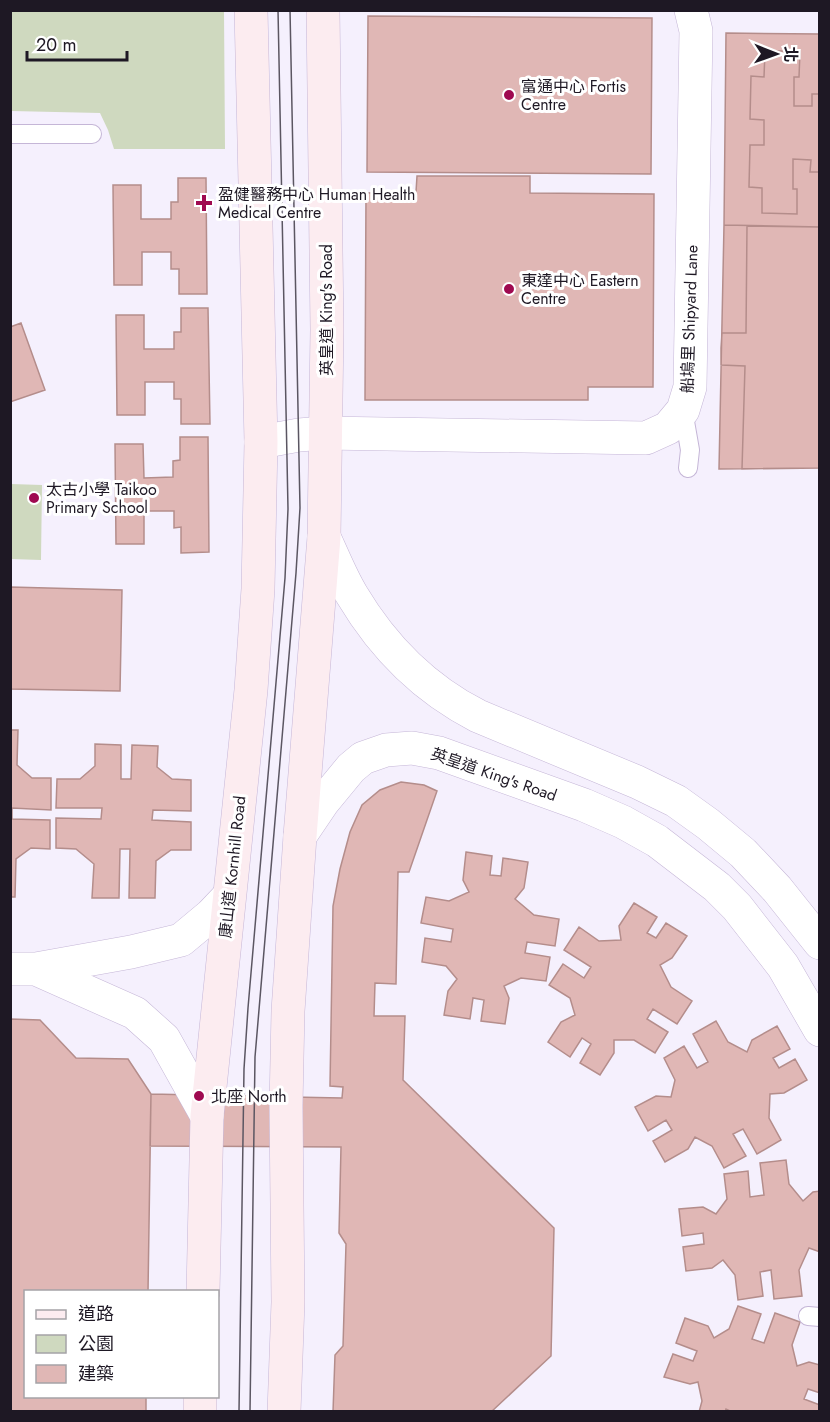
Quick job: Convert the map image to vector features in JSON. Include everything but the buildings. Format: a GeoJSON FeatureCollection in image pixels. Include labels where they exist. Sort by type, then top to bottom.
{"type":"FeatureCollection","features":[{"type":"Feature","properties":{"kind":"main road"},"geometry":{"type":"LineString","coordinates":[[251,10],[261,442]]}},
{"type":"Feature","properties":{"kind":"main road","name":"英皇道 King's Road"},"geometry":{"type":"LineString","coordinates":[[300,836],[324,537],[327,330],[323,10]]}},
{"type":"Feature","properties":{"kind":"main road","name":"康山道 Kornhill Road"},"geometry":{"type":"LineString","coordinates":[[203,1290],[207,1116],[251,690],[258,589],[261,442]]}},
{"type":"Feature","properties":{"kind":"main road"},"geometry":{"type":"LineString","coordinates":[[284,1412],[288,1302],[287,1064],[300,836]]}},
{"type":"Feature","properties":{"kind":"street","name":"船塢里 Shipyard Lane"},"geometry":{"type":"LineString","coordinates":[[261,442],[299,435],[324,434],[646,438],[668,428],[683,410],[690,387],[696,31],[691,10]]}},
{"type":"Feature","properties":{"kind":"street","name":"英皇道 King's Road"},"geometry":{"type":"LineString","coordinates":[[324,537],[351,594],[374,627],[396,654],[429,685],[458,706],[478,716],[637,782],[676,801],[742,853],[777,889],[819,943]]}},
{"type":"Feature","properties":{"kind":"street","name":"英皇道 King's Road"},"geometry":{"type":"LineString","coordinates":[[300,836],[323,802],[351,768],[363,758],[386,750],[412,748],[439,753],[584,805],[623,822],[657,841],[717,887],[737,907],[783,966],[819,1030]]}},
{"type":"Feature","properties":{"kind":"street"},"geometry":{"type":"LineString","coordinates":[[23,969],[131,952],[181,940],[211,915],[229,896]]}},
{"type":"Feature","properties":{"kind":"street"},"geometry":{"type":"LineString","coordinates":[[23,969],[135,1013],[164,1039],[207,1116]]}},
{"type":"Feature","properties":{"kind":"lane"},"geometry":{"type":"LineString","coordinates":[[10,134],[92,134]]}},
{"type":"Feature","properties":{"kind":"lane"},"geometry":{"type":"LineString","coordinates":[[683,410],[690,450],[688,468]]}},
{"type":"Feature","properties":{"kind":"green space"},"geometry":{"type":"Polygon","coordinates":[[[11,10],[224,11],[225,149],[114,149],[100,113],[11,111],[11,10]]]}},
{"type":"Feature","properties":{"kind":"green space"},"geometry":{"type":"Polygon","coordinates":[[[11,484],[42,485],[41,560],[11,559],[11,484]]]}},
{"type":"Feature","properties":{"kind":"tram line"},"geometry":{"type":"LineString","coordinates":[[239,1412],[244,1069],[285,578],[288,509],[278,10]]}},
{"type":"Feature","properties":{"kind":"tram line"},"geometry":{"type":"LineString","coordinates":[[250,1412],[255,1057],[300,508],[290,10]]}},
{"type":"Feature","properties":{"kind":"place","name":"富通中心 Fortis Centre"},"geometry":{"type":"Point","coordinates":[509,95]}},
{"type":"Feature","properties":{"kind":"place","name":"盈健醫務中心 Human Health Medical Centre"},"geometry":{"type":"Point","coordinates":[204,203]}},
{"type":"Feature","properties":{"kind":"place","name":"東達中心 Eastern Centre"},"geometry":{"type":"Point","coordinates":[509,289]}},
{"type":"Feature","properties":{"kind":"place","name":"太古小學 Taikoo Primary School"},"geometry":{"type":"Point","coordinates":[34,498]}},
{"type":"Feature","properties":{"kind":"place","name":"北座 North"},"geometry":{"type":"Point","coordinates":[199,1096]}}]}
